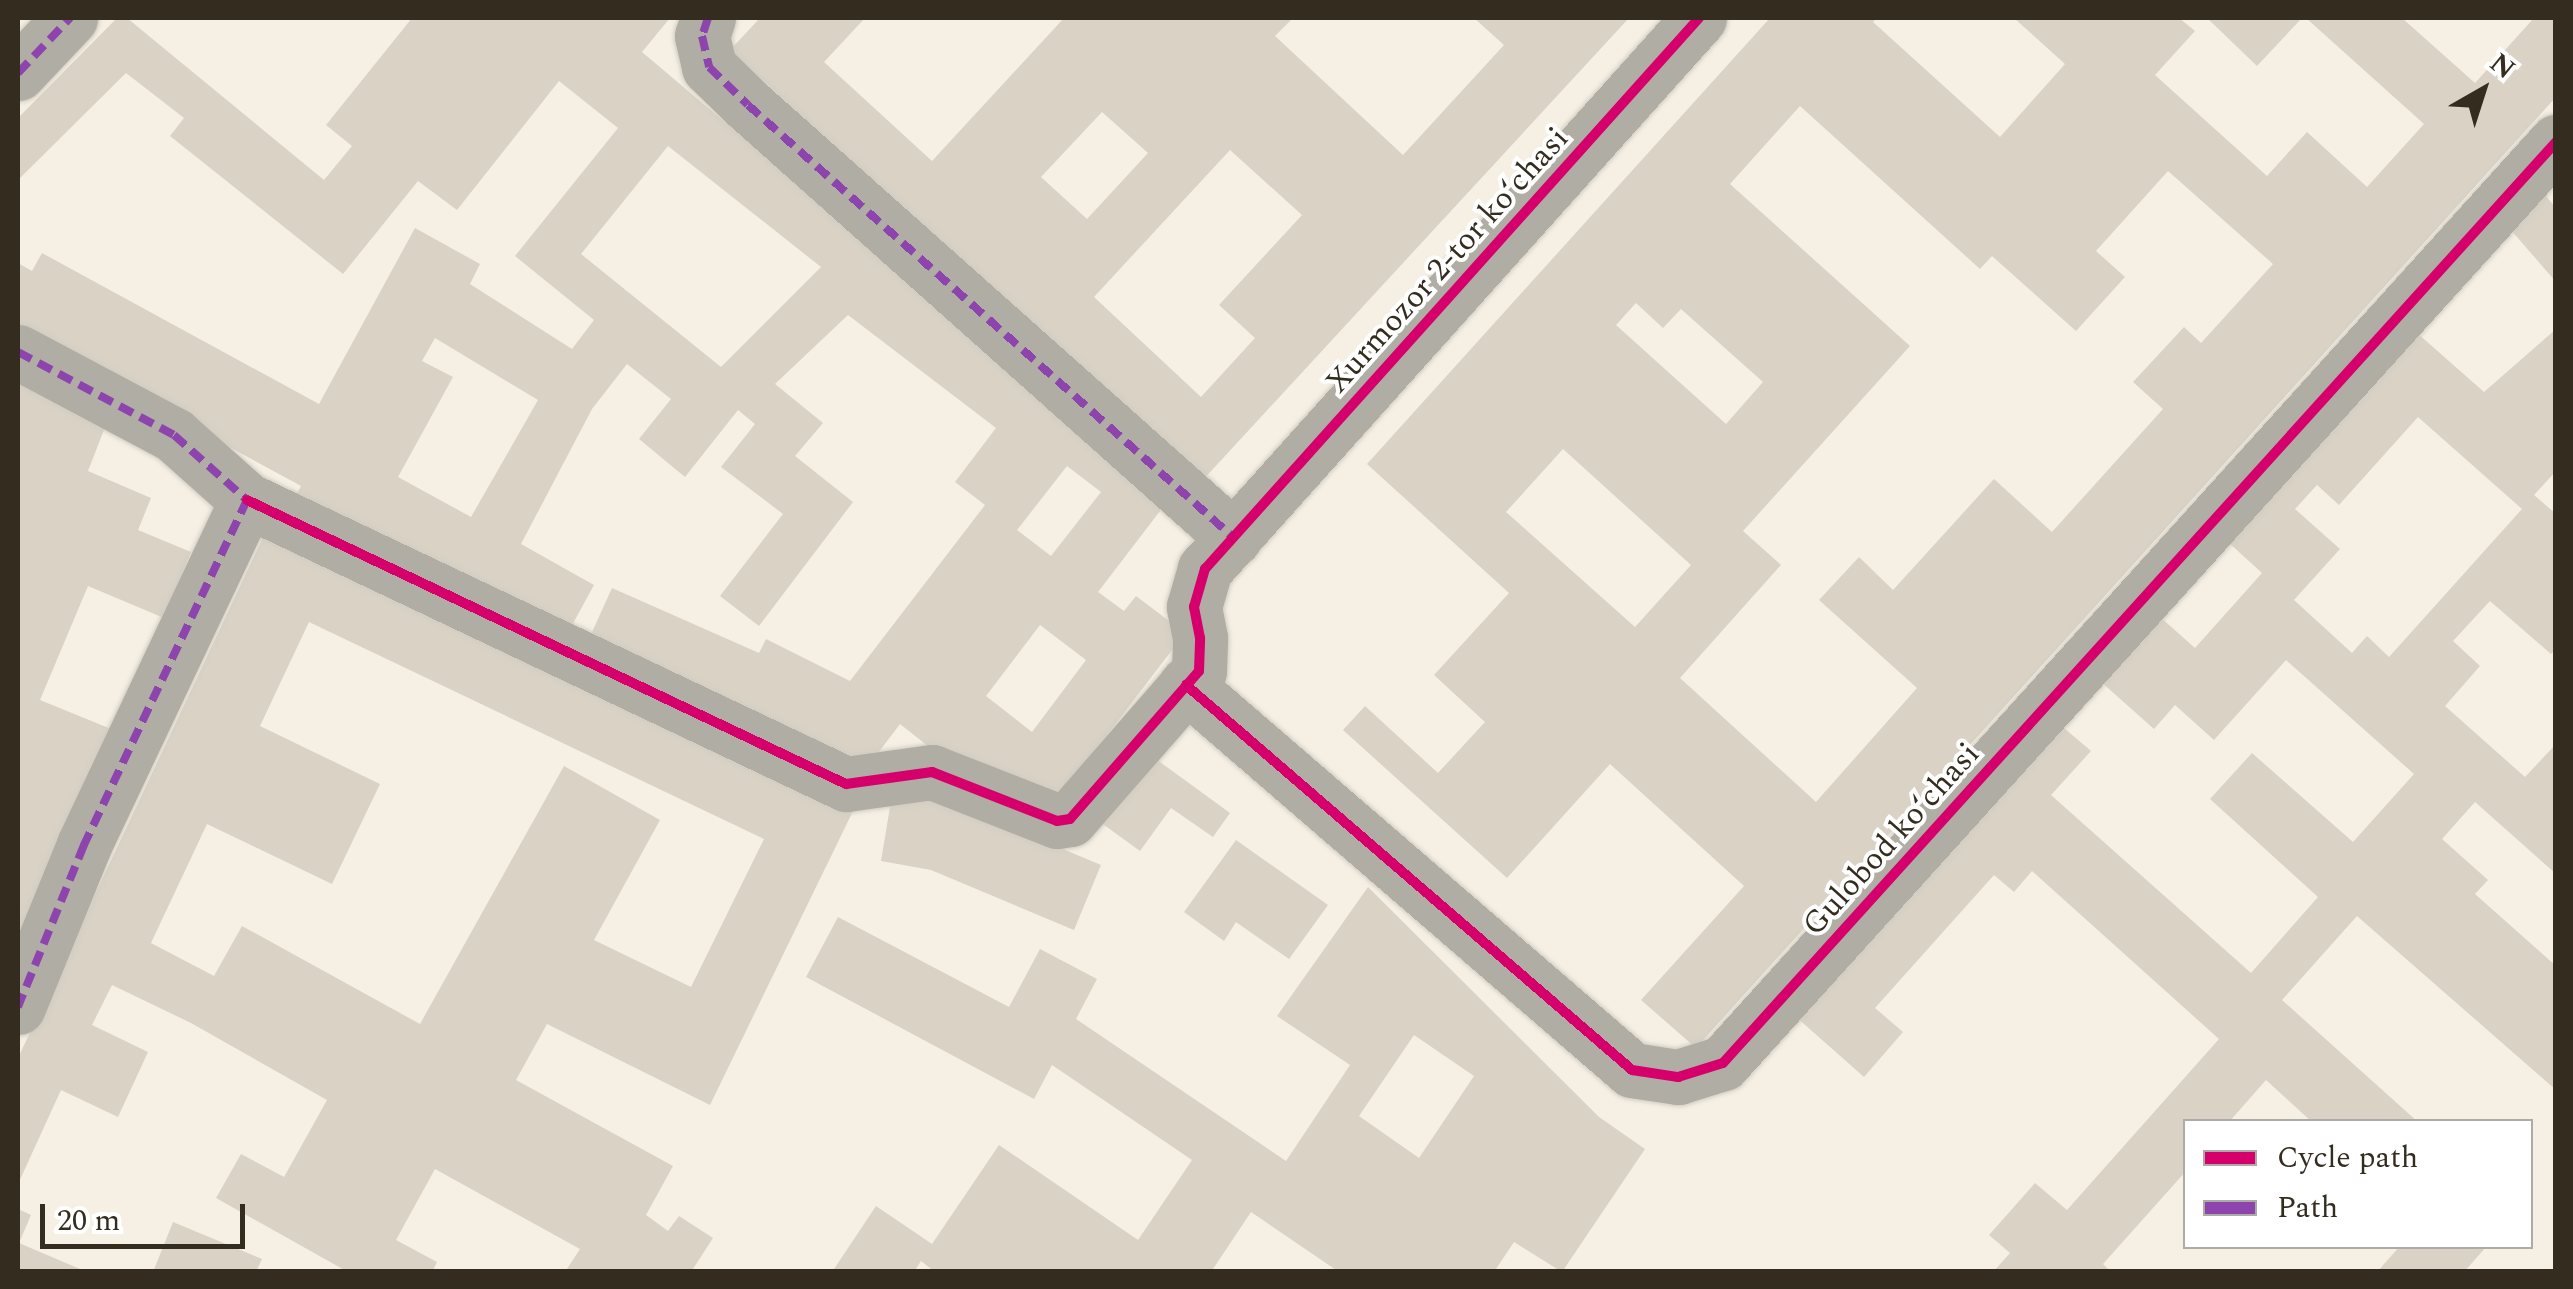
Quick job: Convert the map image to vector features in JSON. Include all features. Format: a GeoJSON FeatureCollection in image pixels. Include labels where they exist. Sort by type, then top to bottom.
{"type":"FeatureCollection","features":[{"type":"Feature","properties":{"kind":"street"},"geometry":{"type":"LineString","coordinates":[[18,72],[70,18]]}},
{"type":"Feature","properties":{"kind":"street"},"geometry":{"type":"LineString","coordinates":[[708,18],[702,36],[709,66],[748,105],[1234,538]]}},
{"type":"Feature","properties":{"kind":"street","name":"Xurmozor 2-tor koʻchasi"},"geometry":{"type":"LineString","coordinates":[[1186,685],[1199,671],[1201,654],[1194,607],[1199,582],[1699,18]]}},
{"type":"Feature","properties":{"kind":"street","name":"Gulobod koʻchasi"},"geometry":{"type":"LineString","coordinates":[[1186,685],[1632,1070],[1678,1078],[1723,1063],[2556,142]]}},
{"type":"Feature","properties":{"kind":"street"},"geometry":{"type":"LineString","coordinates":[[18,352],[174,434],[248,500],[846,784],[932,772],[1042,816],[1070,819],[1186,685]]}},
{"type":"Feature","properties":{"kind":"street"},"geometry":{"type":"LineString","coordinates":[[18,1007],[84,846],[248,500]]}},
{"type":"Feature","properties":{"kind":"building"},"geometry":{"type":"Polygon","coordinates":[[[117,18],[127,18],[324,180],[352,146],[326,125],[412,18],[670,18],[642,52],[1170,498],[1098,592],[1124,611],[1136,596],[1185,633],[1056,802],[943,758],[900,724],[875,757],[830,755],[588,641],[612,588],[759,653],[766,639],[850,681],[985,505],[955,482],[996,428],[848,315],[775,384],[823,423],[795,456],[853,502],[759,626],[720,596],[783,514],[721,467],[755,424],[738,410],[685,477],[639,439],[671,399],[627,364],[592,409],[521,544],[594,585],[565,638],[293,501],[301,486],[18,332],[18,263],[32,271],[42,253],[319,404],[415,228],[480,264],[470,284],[572,349],[594,320],[515,256],[618,128],[559,81],[457,210],[418,181],[343,274],[170,136],[184,118],[126,73],[18,180],[18,118],[117,18]],[[668,146],[581,254],[721,367],[821,267],[668,146]],[[435,338],[422,361],[453,377],[398,477],[471,517],[538,400],[435,338]],[[1067,466],[1017,530],[1051,556],[1101,492],[1067,466]],[[1040,625],[986,696],[1032,732],[1086,660],[1040,625]]]}},
{"type":"Feature","properties":{"kind":"building"},"geometry":{"type":"Polygon","coordinates":[[[760,18],[865,18],[824,62],[932,161],[1064,18],[1293,18],[1275,36],[1403,155],[1504,45],[1474,18],[1629,18],[1201,482],[730,50],[760,18]],[[1102,112],[1041,177],[1087,219],[1148,153],[1102,112]],[[1230,150],[1094,297],[1201,397],[1255,338],[1219,305],[1302,215],[1230,150]]]}},
{"type":"Feature","properties":{"kind":"building"},"geometry":{"type":"Polygon","coordinates":[[[1770,18],[1877,18],[1873,22],[2000,137],[2065,64],[2014,18],[2179,18],[2195,31],[2155,75],[2267,176],[2307,132],[2367,187],[2424,124],[2306,18],[2402,18],[2475,83],[2534,18],[2556,18],[2556,97],[1696,1048],[1641,1000],[1744,886],[1610,764],[1507,878],[1343,730],[1365,706],[1438,773],[1485,722],[1434,675],[1509,593],[1367,464],[1770,18]],[[1800,106],[1730,184],[1910,346],[1743,531],[1781,565],[1680,678],[1816,802],[1917,688],[1819,600],[1859,557],[1893,590],[1994,479],[2052,532],[2163,409],[2133,382],[2184,327],[2201,343],[2273,264],[2168,171],[2096,251],[2125,277],[2076,331],[1992,256],[1980,269],[1800,106]],[[1636,303],[1616,325],[1726,424],[1763,382],[1681,309],[1663,328],[1636,303]],[[1563,449],[1506,512],[1635,627],[1691,565],[1563,449]]]}},
{"type":"Feature","properties":{"kind":"building"},"geometry":{"type":"Polygon","coordinates":[[[2207,18],[2302,18],[2257,66],[2207,18]]]}},
{"type":"Feature","properties":{"kind":"building"},"geometry":{"type":"Polygon","coordinates":[[[2541,190],[2556,208],[2556,282],[2504,222],[2541,190]]]}},
{"type":"Feature","properties":{"kind":"building"},"geometry":{"type":"Polygon","coordinates":[[[2556,329],[2556,471],[2534,495],[2556,514],[2556,649],[2551,654],[2490,601],[2453,641],[2480,666],[2445,706],[2525,777],[2556,744],[2556,874],[2475,802],[2442,839],[2488,880],[2475,894],[2556,966],[2556,1090],[2357,916],[2282,1000],[2415,1119],[2309,1119],[2266,1080],[2232,1119],[2183,1119],[2183,1174],[2103,1264],[2111,1272],[1993,1272],[2010,1253],[1989,1235],[2035,1183],[2067,1210],[2219,1039],[2032,871],[2014,892],[1994,875],[1875,1008],[1903,1032],[1864,1077],[1795,1016],[2057,722],[2091,751],[2051,795],[2251,973],[2318,897],[2210,799],[2252,753],[2353,842],[2414,774],[2286,660],[2214,740],[2175,705],[2154,729],[2100,681],[2159,616],[2195,648],[2262,573],[2228,542],[2416,332],[2484,392],[2556,329]],[[2418,417],[2339,505],[2317,485],[2295,509],[2340,549],[2294,600],[2352,653],[2367,636],[2389,657],[2522,509],[2418,417]]]}},
{"type":"Feature","properties":{"kind":"building"},"geometry":{"type":"Polygon","coordinates":[[[18,379],[109,417],[88,471],[151,498],[138,530],[191,552],[164,618],[88,586],[40,700],[116,731],[18,973],[18,379]]]}},
{"type":"Feature","properties":{"kind":"building"},"geometry":{"type":"Polygon","coordinates":[[[267,529],[854,809],[710,1105],[547,1024],[516,1080],[673,1166],[646,1215],[668,1231],[679,1216],[713,1238],[691,1272],[565,1272],[580,1249],[435,1169],[396,1240],[437,1262],[432,1272],[348,1272],[216,1198],[241,1154],[284,1177],[327,1100],[191,1023],[112,985],[92,1025],[148,1052],[118,1117],[61,1090],[18,1184],[18,1058],[267,529]],[[309,622],[260,726],[380,784],[332,884],[207,824],[151,943],[214,976],[242,926],[420,1024],[564,766],[660,820],[594,940],[691,987],[764,839],[309,622]]]}},
{"type":"Feature","properties":{"kind":"building"},"geometry":{"type":"Polygon","coordinates":[[[1149,754],[1230,813],[1213,837],[1171,808],[1140,851],[1100,822],[1149,754]]]}},
{"type":"Feature","properties":{"kind":"building"},"geometry":{"type":"Polygon","coordinates":[[[892,795],[958,805],[1101,865],[1074,930],[931,870],[881,861],[892,795]]]}},
{"type":"Feature","properties":{"kind":"building"},"geometry":{"type":"Polygon","coordinates":[[[1236,840],[1328,905],[1289,959],[1236,922],[1224,941],[1184,912],[1236,840]]]}},
{"type":"Feature","properties":{"kind":"building"},"geometry":{"type":"Polygon","coordinates":[[[1368,887],[1599,1117],[1645,1149],[1562,1272],[1514,1242],[1494,1272],[1339,1272],[1251,1212],[1211,1272],[935,1272],[921,1261],[914,1272],[832,1272],[876,1206],[932,1244],[999,1145],[1138,1240],[1192,1160],[1052,1065],[1034,1099],[806,977],[838,917],[1009,1007],[1040,949],[1097,979],[1076,1019],[1286,1161],[1350,1065],[1277,1016],[1368,887]],[[1414,1035],[1359,1116],[1419,1158],[1474,1076],[1414,1035]]]}},
{"type":"Feature","properties":{"kind":"building"},"geometry":{"type":"Polygon","coordinates":[[[18,1209],[31,1215],[19,1243],[87,1272],[18,1272],[18,1209]]]}},
{"type":"Feature","properties":{"kind":"building"},"geometry":{"type":"Polygon","coordinates":[[[173,1222],[262,1259],[256,1272],[153,1272],[173,1222]]]}},
{"type":"Feature","properties":{"kind":"building"},"geometry":{"type":"Polygon","coordinates":[[[2397,1249],[2484,1249],[2464,1272],[2377,1272],[2397,1249]]]}},
{"type":"Feature","properties":{"kind":"marked path"},"geometry":{"type":"LineString","coordinates":[[18,73],[70,18]]}},
{"type":"Feature","properties":{"kind":"marked path"},"geometry":{"type":"LineString","coordinates":[[708,18],[702,36],[709,67],[1234,538]]}},
{"type":"Feature","properties":{"kind":"marked path"},"geometry":{"type":"LineString","coordinates":[[18,352],[174,435],[247,500],[84,845],[18,1007]]}},
{"type":"Feature","properties":{"kind":"cycle path"},"geometry":{"type":"LineString","coordinates":[[247,500],[846,784],[932,772],[1057,821],[1070,819],[1199,671],[1200,638],[1194,607],[1205,569],[1699,18]]}},
{"type":"Feature","properties":{"kind":"cycle path"},"geometry":{"type":"LineString","coordinates":[[1186,685],[1632,1070],[1678,1077],[1723,1063],[2556,142]]}}]}
